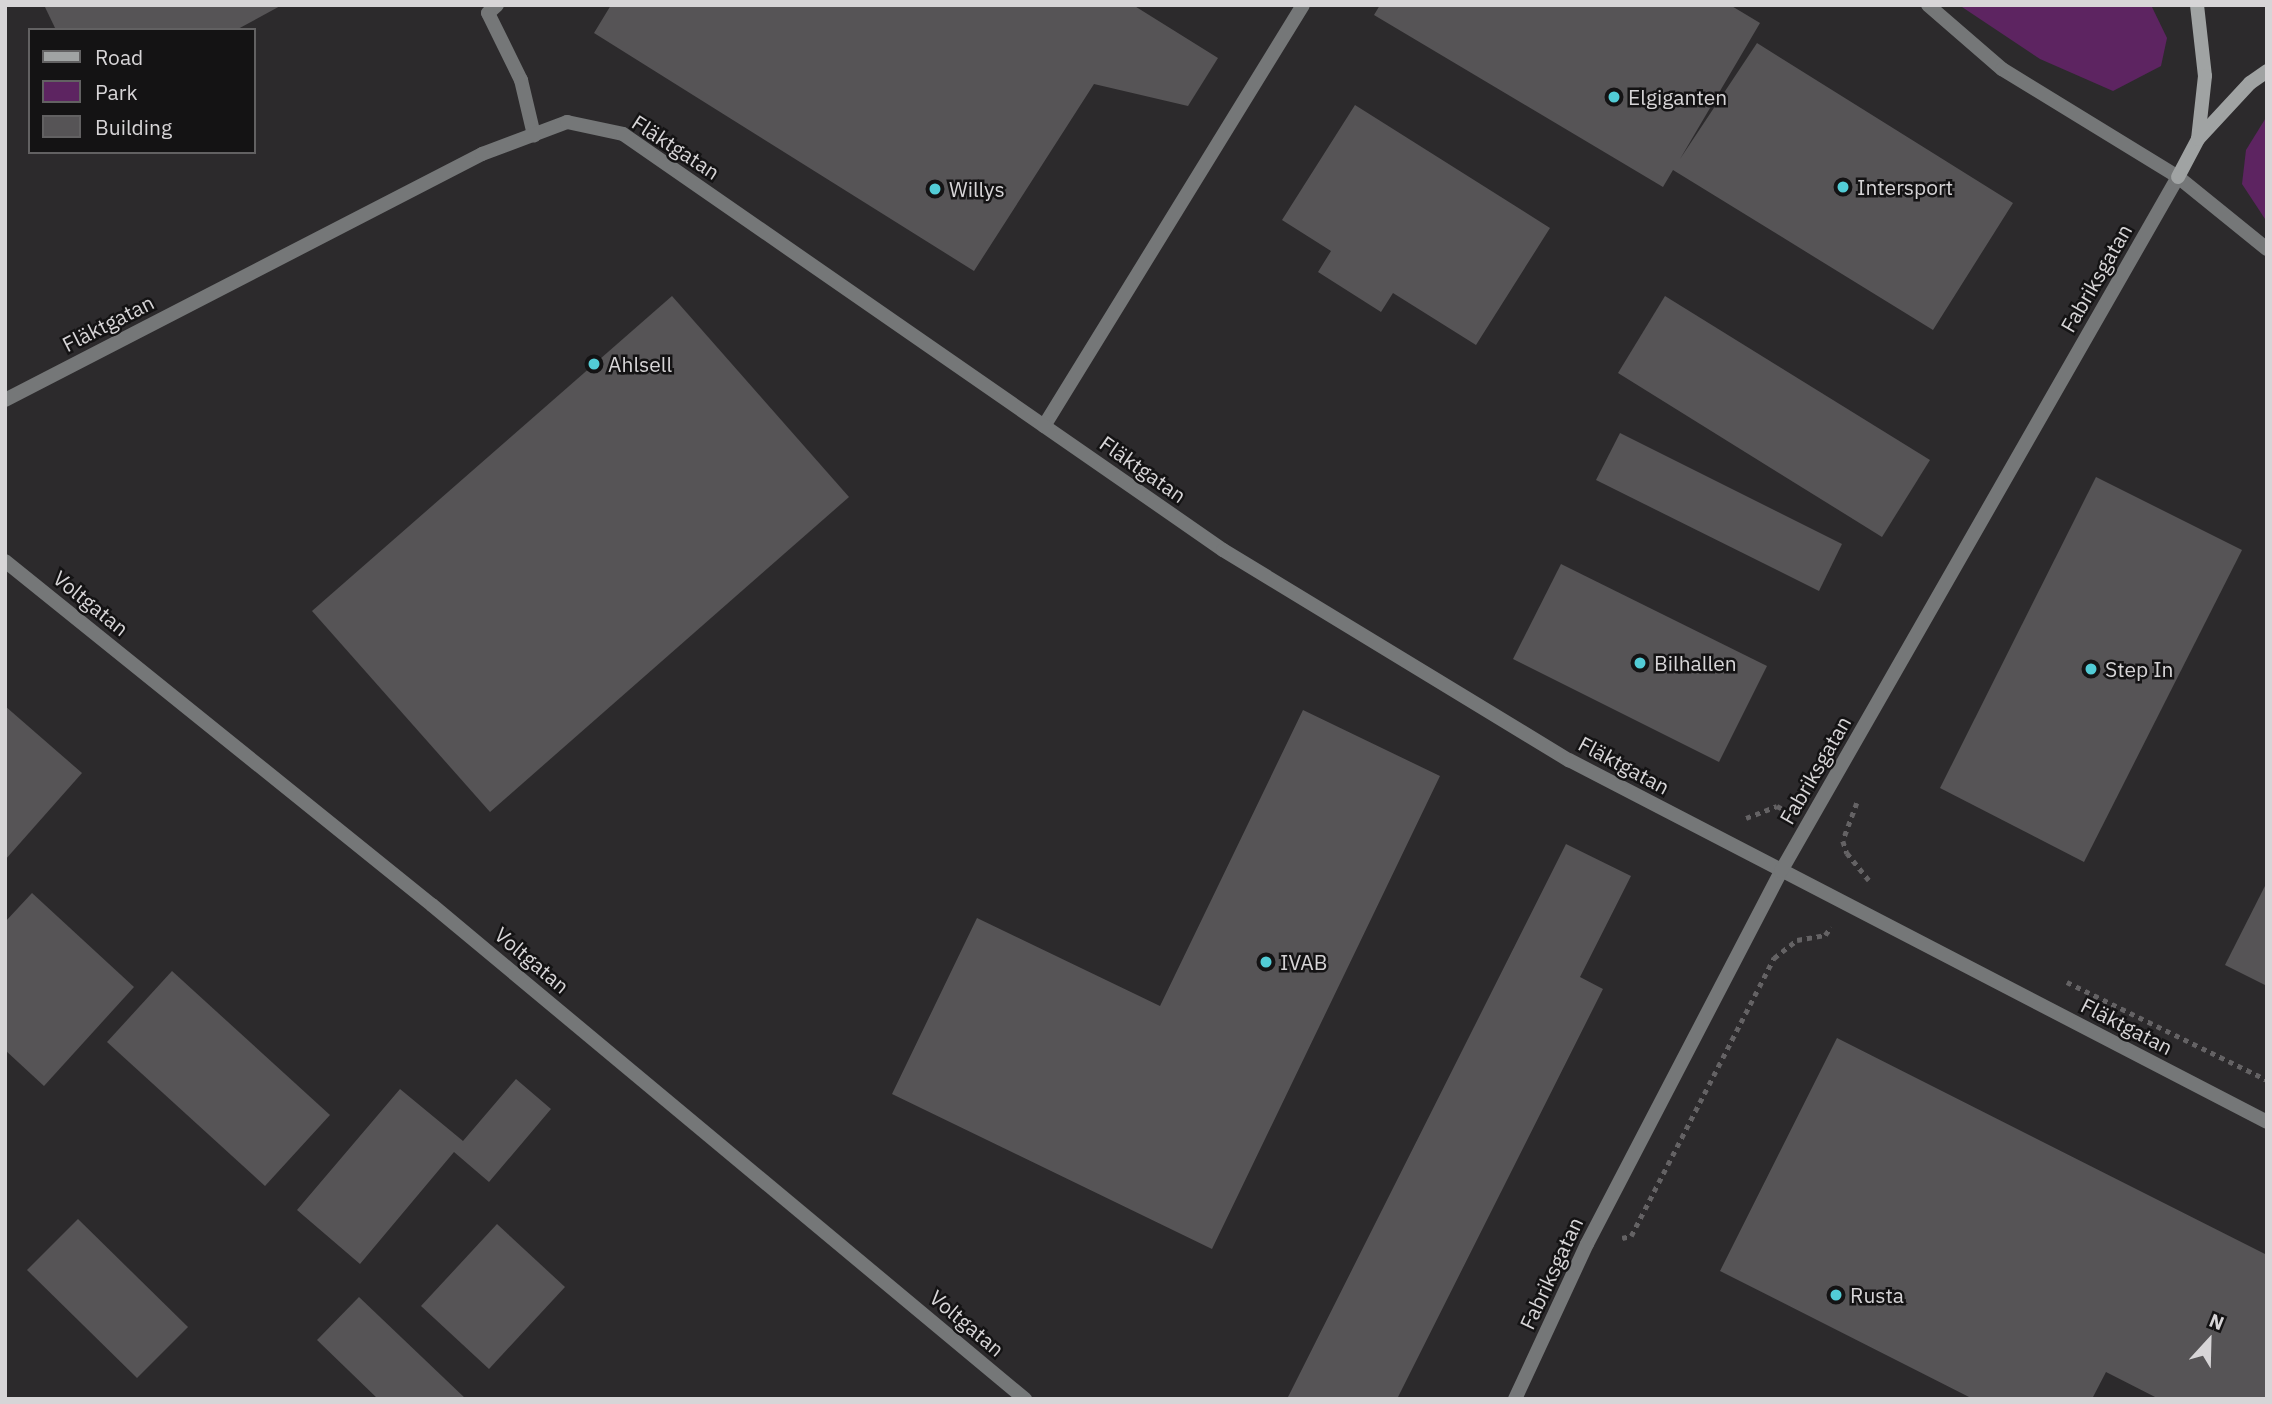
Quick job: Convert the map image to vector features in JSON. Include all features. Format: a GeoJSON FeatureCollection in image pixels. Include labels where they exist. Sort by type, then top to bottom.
{"type":"FeatureCollection","features":[{"type":"Feature","properties":{"kind":"main road"},"geometry":{"type":"LineString","coordinates":[[2197,5],[2204,76],[2198,139]]}},
{"type":"Feature","properties":{"kind":"main road"},"geometry":{"type":"LineString","coordinates":[[2178,177],[2198,139],[2250,83],[2267,71]]}},
{"type":"Feature","properties":{"kind":"street"},"geometry":{"type":"LineString","coordinates":[[497,5],[488,13],[521,80],[534,135]]}},
{"type":"Feature","properties":{"kind":"street"},"geometry":{"type":"LineString","coordinates":[[1044,426],[1303,5]]}},
{"type":"Feature","properties":{"kind":"street"},"geometry":{"type":"LineString","coordinates":[[1928,5],[2003,69],[2178,177],[2267,249]]}},
{"type":"Feature","properties":{"kind":"street","name":"Fläktgatan"},"geometry":{"type":"LineString","coordinates":[[5,400],[482,154],[568,122],[623,134],[1223,550],[1569,760],[2267,1122]]}},
{"type":"Feature","properties":{"kind":"street","name":"Fabriksgatan"},"geometry":{"type":"LineString","coordinates":[[1515,1399],[1587,1244],[1781,871],[2178,177]]}},
{"type":"Feature","properties":{"kind":"street","name":"Voltgatan"},"geometry":{"type":"LineString","coordinates":[[5,561],[432,905],[1025,1399]]}},
{"type":"Feature","properties":{"kind":"path"},"geometry":{"type":"LineString","coordinates":[[1862,794],[1844,828],[1843,841],[1858,869],[1880,886]]}},
{"type":"Feature","properties":{"kind":"path"},"geometry":{"type":"LineString","coordinates":[[1587,1244],[1631,1236],[1774,958],[1797,940],[1825,935],[1858,869]]}},
{"type":"Feature","properties":{"kind":"path"},"geometry":{"type":"LineString","coordinates":[[2059,978],[2267,1080]]}},
{"type":"Feature","properties":{"kind":"green space"},"geometry":{"type":"Polygon","coordinates":[[[1959,5],[2151,5],[2167,38],[2161,66],[2113,91],[2040,59],[1959,5]]]}},
{"type":"Feature","properties":{"kind":"green space"},"geometry":{"type":"Polygon","coordinates":[[[2267,116],[2267,222],[2242,184],[2246,150],[2267,116]]]}},
{"type":"Feature","properties":{"kind":"building"},"geometry":{"type":"Polygon","coordinates":[[[44,5],[282,5],[240,28],[55,28],[44,5]]]}},
{"type":"Feature","properties":{"kind":"building","name":"Willys"},"geometry":{"type":"Polygon","coordinates":[[[611,5],[1133,5],[1218,58],[1188,106],[1094,84],[974,271],[594,33],[611,5]]]}},
{"type":"Feature","properties":{"kind":"building"},"geometry":{"type":"Polygon","coordinates":[[[1380,5],[1730,5],[1760,23],[1680,159],[1757,43],[2013,203],[1933,330],[1673,170],[1663,187],[1374,15],[1380,5]]]}},
{"type":"Feature","properties":{"kind":"building"},"geometry":{"type":"Polygon","coordinates":[[[1355,105],[1550,228],[1476,345],[1393,293],[1381,312],[1318,272],[1331,251],[1282,220],[1355,105]]]}},
{"type":"Feature","properties":{"kind":"building"},"geometry":{"type":"Polygon","coordinates":[[[672,296],[849,497],[490,812],[312,611],[672,296]]]}},
{"type":"Feature","properties":{"kind":"building"},"geometry":{"type":"Polygon","coordinates":[[[1665,296],[1930,460],[1882,537],[1618,373],[1665,296]]]}},
{"type":"Feature","properties":{"kind":"building"},"geometry":{"type":"Polygon","coordinates":[[[1620,433],[1842,544],[1819,591],[1596,480],[1620,433]]]}},
{"type":"Feature","properties":{"kind":"building","name":"Step In"},"geometry":{"type":"Polygon","coordinates":[[[2096,477],[2242,550],[2084,862],[1940,788],[2096,477]]]}},
{"type":"Feature","properties":{"kind":"building","name":"Bilhallen"},"geometry":{"type":"Polygon","coordinates":[[[1561,564],[1767,666],[1719,762],[1513,659],[1561,564]]]}},
{"type":"Feature","properties":{"kind":"building"},"geometry":{"type":"Polygon","coordinates":[[[5,706],[82,773],[5,860],[5,706]]]}},
{"type":"Feature","properties":{"kind":"building","name":"IVAB"},"geometry":{"type":"Polygon","coordinates":[[[1303,710],[1440,776],[1212,1249],[892,1094],[977,918],[1160,1006],[1303,710]]]}},
{"type":"Feature","properties":{"kind":"building"},"geometry":{"type":"Polygon","coordinates":[[[1566,844],[1631,876],[1580,977],[1603,989],[1397,1399],[1287,1399],[1566,844]]]}},
{"type":"Feature","properties":{"kind":"building"},"geometry":{"type":"Polygon","coordinates":[[[2267,882],[2267,986],[2225,965],[2267,882]]]}},
{"type":"Feature","properties":{"kind":"building"},"geometry":{"type":"Polygon","coordinates":[[[32,893],[134,987],[44,1086],[5,1050],[5,922],[32,893]]]}},
{"type":"Feature","properties":{"kind":"building"},"geometry":{"type":"Polygon","coordinates":[[[172,971],[330,1115],[265,1186],[107,1042],[172,971]]]}},
{"type":"Feature","properties":{"kind":"building"},"geometry":{"type":"Polygon","coordinates":[[[1837,1038],[2267,1255],[2267,1399],[2159,1399],[2106,1372],[2092,1399],[1973,1399],[1720,1271],[1837,1038]]]}},
{"type":"Feature","properties":{"kind":"building"},"geometry":{"type":"Polygon","coordinates":[[[516,1079],[551,1109],[489,1182],[454,1152],[360,1264],[297,1210],[400,1089],[463,1141],[516,1079]]]}},
{"type":"Feature","properties":{"kind":"building"},"geometry":{"type":"Polygon","coordinates":[[[78,1219],[188,1327],[137,1378],[27,1270],[78,1219]]]}},
{"type":"Feature","properties":{"kind":"building"},"geometry":{"type":"Polygon","coordinates":[[[497,1224],[565,1287],[489,1369],[421,1306],[497,1224]]]}},
{"type":"Feature","properties":{"kind":"building"},"geometry":{"type":"Polygon","coordinates":[[[359,1297],[466,1399],[378,1399],[317,1340],[359,1297]]]}},
{"type":"Feature","properties":{"kind":"place","name":"Elgiganten"},"geometry":{"type":"Point","coordinates":[1614,97]}},
{"type":"Feature","properties":{"kind":"place","name":"Intersport"},"geometry":{"type":"Point","coordinates":[1843,187]}},
{"type":"Feature","properties":{"kind":"place","name":"Willys"},"geometry":{"type":"Point","coordinates":[935,189]}},
{"type":"Feature","properties":{"kind":"place","name":"Ahlsell"},"geometry":{"type":"Point","coordinates":[594,364]}},
{"type":"Feature","properties":{"kind":"place","name":"Bilhallen"},"geometry":{"type":"Point","coordinates":[1640,663]}},
{"type":"Feature","properties":{"kind":"place","name":"Step In"},"geometry":{"type":"Point","coordinates":[2091,669]}},
{"type":"Feature","properties":{"kind":"place","name":"IVAB"},"geometry":{"type":"Point","coordinates":[1266,962]}},
{"type":"Feature","properties":{"kind":"place","name":"Rusta"},"geometry":{"type":"Point","coordinates":[1836,1295]}}]}
